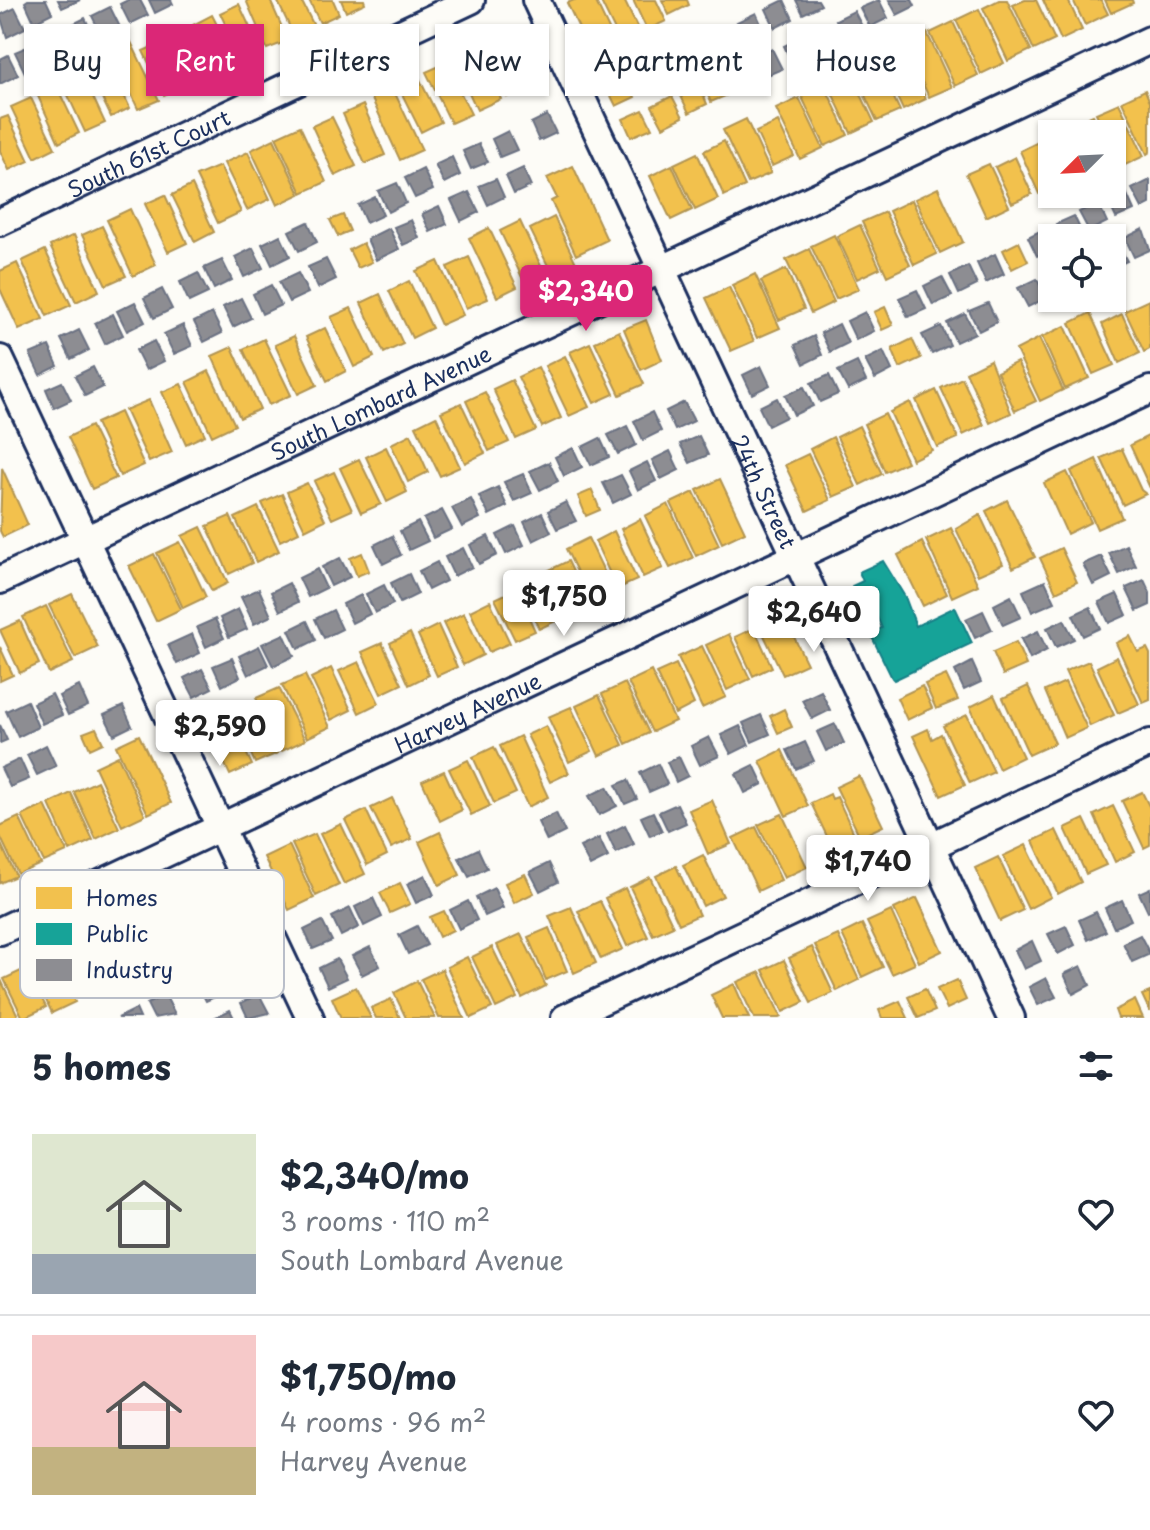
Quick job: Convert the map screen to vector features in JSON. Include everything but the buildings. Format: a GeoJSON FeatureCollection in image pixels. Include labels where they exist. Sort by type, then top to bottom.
{"type":"FeatureCollection","features":[{"type":"Feature","properties":{"kind":"street","name":"South 61st Court"},"geometry":{"type":"LineString","coordinates":[[0,222],[471,0]]}},
{"type":"Feature","properties":{"kind":"street","name":"24th Street"},"geometry":{"type":"LineString","coordinates":[[536,0],[1011,1018]]}},
{"type":"Feature","properties":{"kind":"street","name":"South Lombard Avenue"},"geometry":{"type":"LineString","coordinates":[[0,580],[1150,40]]}},
{"type":"Feature","properties":{"kind":"street"},"geometry":{"type":"LineString","coordinates":[[0,359],[241,870]]}},
{"type":"Feature","properties":{"kind":"street","name":"Harvey Avenue"},"geometry":{"type":"LineString","coordinates":[[130,870],[1150,390]]}},
{"type":"Feature","properties":{"kind":"street"},"geometry":{"type":"LineString","coordinates":[[565,1018],[1150,743]]}},
{"type":"Feature","properties":{"kind":"street","name":"Harvey Avenue"},"geometry":{"type":"LineString","coordinates":[[0,931],[20,922]]}},
{"type":"Feature","properties":{"kind":"street"},"geometry":{"type":"LineString","coordinates":[[284,962],[310,1018]]}}]}
